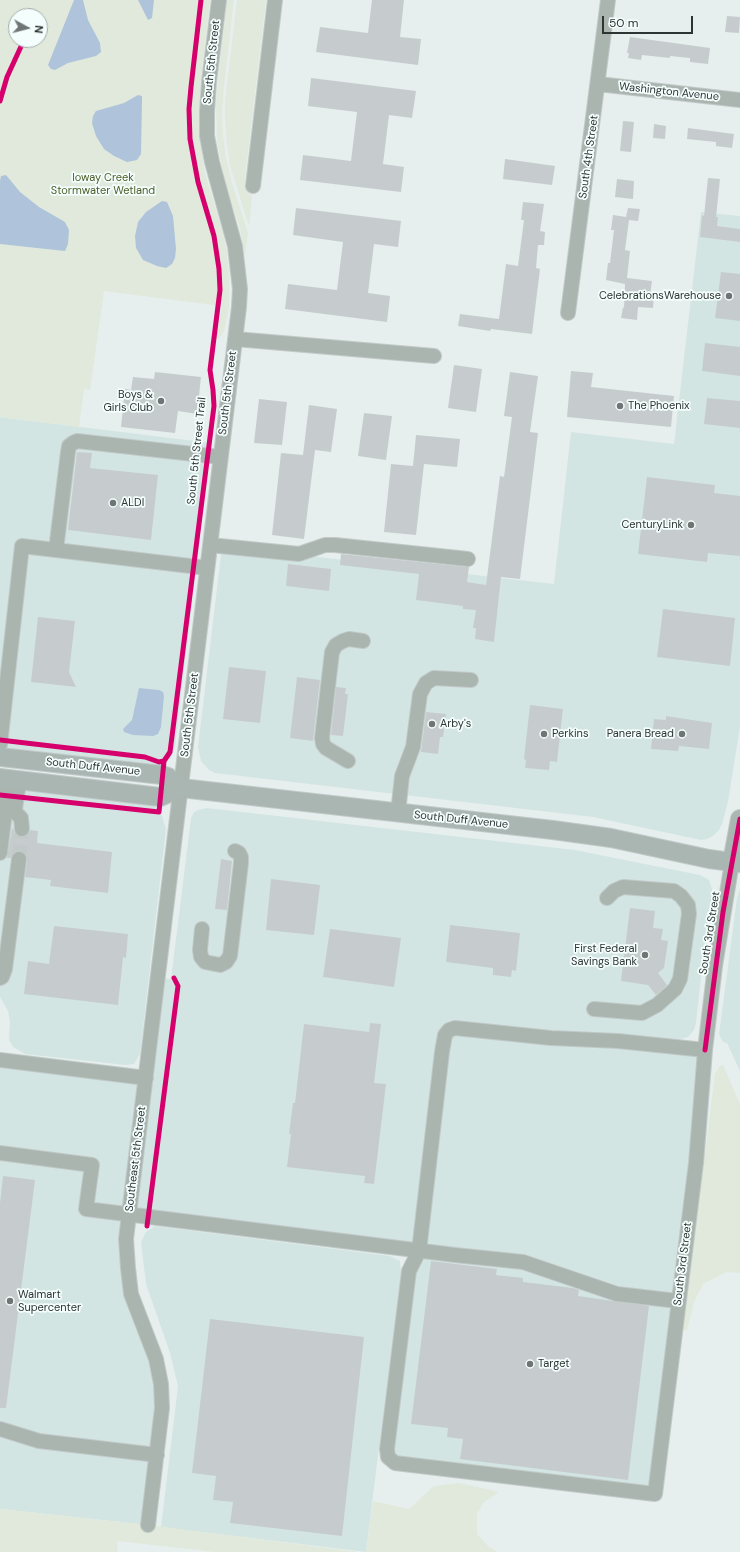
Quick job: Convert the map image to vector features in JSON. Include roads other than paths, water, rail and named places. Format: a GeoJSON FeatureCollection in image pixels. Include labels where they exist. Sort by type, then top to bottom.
{"type":"FeatureCollection","features":[{"type":"Feature","properties":{"kind":"main road","name":"South Duff Avenue"},"geometry":{"type":"LineString","coordinates":[[0,757],[162,775],[181,788]]}},
{"type":"Feature","properties":{"kind":"main road","name":"South Duff Avenue"},"geometry":{"type":"LineString","coordinates":[[2,779],[160,796],[181,788],[580,833],[736,863]]}},
{"type":"Feature","properties":{"kind":"main road","name":"South 3rd Street"},"geometry":{"type":"LineString","coordinates":[[736,863],[740,819]]}},
{"type":"Feature","properties":{"kind":"street","name":"South 5th Street"},"geometry":{"type":"LineString","coordinates":[[181,788],[240,295],[238,269],[230,227],[212,162],[207,136],[209,82],[219,0]]}},
{"type":"Feature","properties":{"kind":"street"},"geometry":{"type":"LineString","coordinates":[[253,186],[275,0]]}},
{"type":"Feature","properties":{"kind":"street","name":"South 4th Street"},"geometry":{"type":"LineString","coordinates":[[568,313],[608,0]]}},
{"type":"Feature","properties":{"kind":"street","name":"Washington Avenue"},"geometry":{"type":"LineString","coordinates":[[598,84],[740,100]]}},
{"type":"Feature","properties":{"kind":"street"},"geometry":{"type":"LineString","coordinates":[[235,339],[434,356]]}},
{"type":"Feature","properties":{"kind":"street"},"geometry":{"type":"LineString","coordinates":[[56,550],[69,446],[73,443],[77,441],[220,457]]}},
{"type":"Feature","properties":{"kind":"street"},"geometry":{"type":"LineString","coordinates":[[210,545],[299,554],[325,545],[335,545],[468,559]]}},
{"type":"Feature","properties":{"kind":"street"},"geometry":{"type":"LineString","coordinates":[[0,745],[22,546],[207,568]]}},
{"type":"Feature","properties":{"kind":"street"},"geometry":{"type":"LineString","coordinates":[[348,761],[326,748],[323,744],[323,730],[332,652],[336,645],[343,641],[349,639],[363,641]]}},
{"type":"Feature","properties":{"kind":"street"},"geometry":{"type":"LineString","coordinates":[[398,813],[402,776],[413,747],[420,694],[426,683],[434,678],[471,680]]}},
{"type":"Feature","properties":{"kind":"street"},"geometry":{"type":"LineString","coordinates":[[0,853],[7,796],[2,779]]}},
{"type":"Feature","properties":{"kind":"street"},"geometry":{"type":"LineString","coordinates":[[22,781],[18,789],[15,809],[16,813],[21,818],[22,829]]}},
{"type":"Feature","properties":{"kind":"street","name":"Southeast 5th Street"},"geometry":{"type":"LineString","coordinates":[[148,1525],[162,1408],[161,1384],[156,1359],[131,1294],[126,1239],[181,788]]}},
{"type":"Feature","properties":{"kind":"street"},"geometry":{"type":"LineString","coordinates":[[202,929],[200,957],[205,962],[210,964],[220,965],[226,962],[230,956],[241,863],[241,857],[236,851]]}},
{"type":"Feature","properties":{"kind":"street"},"geometry":{"type":"LineString","coordinates":[[0,978],[2,978],[5,969],[19,859]]}},
{"type":"Feature","properties":{"kind":"street","name":"South 3rd Street"},"geometry":{"type":"LineString","coordinates":[[419,1251],[409,1272],[387,1450],[388,1457],[396,1463],[655,1494],[696,1163],[705,1050],[715,966],[736,863]]}},
{"type":"Feature","properties":{"kind":"street"},"geometry":{"type":"LineString","coordinates":[[594,1008],[642,1013],[657,1005],[675,989],[680,979],[689,914],[688,905],[681,896],[674,891],[623,887],[614,891],[607,898]]}},
{"type":"Feature","properties":{"kind":"street"},"geometry":{"type":"LineString","coordinates":[[419,1251],[442,1052],[445,1035],[449,1030],[455,1028],[551,1038],[618,1040],[705,1050]]}},
{"type":"Feature","properties":{"kind":"street"},"geometry":{"type":"LineString","coordinates":[[0,1060],[146,1078]]}},
{"type":"Feature","properties":{"kind":"street"},"geometry":{"type":"LineString","coordinates":[[0,1153],[92,1165],[86,1209],[419,1251],[523,1262],[617,1294],[678,1300]]}},
{"type":"Feature","properties":{"kind":"street"},"geometry":{"type":"LineString","coordinates":[[0,1429],[38,1441],[156,1455]]}},
{"type":"Feature","properties":{"kind":"water"},"geometry":{"type":"Polygon","coordinates":[[[74,0],[83,0],[88,20],[100,43],[101,52],[96,56],[68,63],[55,70],[51,69],[48,65],[74,0]]]}},
{"type":"Feature","properties":{"kind":"water"},"geometry":{"type":"Polygon","coordinates":[[[138,0],[154,0],[152,18],[148,20],[138,0]]]}},
{"type":"Feature","properties":{"kind":"water"},"geometry":{"type":"Polygon","coordinates":[[[138,95],[142,96],[141,154],[137,160],[127,162],[104,149],[96,136],[92,123],[93,116],[96,111],[124,103],[138,95]]]}},
{"type":"Feature","properties":{"kind":"water"},"geometry":{"type":"Polygon","coordinates":[[[6,175],[20,192],[39,207],[65,222],[69,230],[68,244],[65,251],[0,244],[0,181],[1,176],[6,175]]]}},
{"type":"Feature","properties":{"kind":"water"},"geometry":{"type":"Polygon","coordinates":[[[162,201],[167,202],[173,216],[176,249],[175,258],[172,264],[166,268],[143,260],[136,248],[135,236],[138,222],[146,212],[162,201]]]}},
{"type":"Feature","properties":{"kind":"water"},"geometry":{"type":"Polygon","coordinates":[[[139,688],[159,690],[163,692],[164,696],[161,727],[158,734],[153,736],[133,735],[124,732],[123,729],[132,720],[139,688]]]}},
{"type":"Feature","properties":{"kind":"tunnel"},"geometry":{"type":"LineString","coordinates":[[19,859],[22,829]]}},
{"type":"Feature","properties":{"kind":"place","name":"CelebrationsWarehouse"},"geometry":{"type":"Point","coordinates":[729,296]}},
{"type":"Feature","properties":{"kind":"place","name":"Boys & Girls Club"},"geometry":{"type":"Point","coordinates":[161,401]}},
{"type":"Feature","properties":{"kind":"place","name":"The Phoenix"},"geometry":{"type":"Point","coordinates":[620,406]}},
{"type":"Feature","properties":{"kind":"place","name":"ALDI"},"geometry":{"type":"Point","coordinates":[113,503]}},
{"type":"Feature","properties":{"kind":"place","name":"CenturyLink"},"geometry":{"type":"Point","coordinates":[691,525]}},
{"type":"Feature","properties":{"kind":"place","name":"Arby's"},"geometry":{"type":"Point","coordinates":[432,724]}},
{"type":"Feature","properties":{"kind":"place","name":"Perkins"},"geometry":{"type":"Point","coordinates":[544,734]}},
{"type":"Feature","properties":{"kind":"place","name":"Panera Bread"},"geometry":{"type":"Point","coordinates":[682,734]}},
{"type":"Feature","properties":{"kind":"place","name":"First Federal Savings Bank"},"geometry":{"type":"Point","coordinates":[645,955]}},
{"type":"Feature","properties":{"kind":"place","name":"Walmart Supercenter"},"geometry":{"type":"Point","coordinates":[10,1301]}},
{"type":"Feature","properties":{"kind":"place","name":"Target"},"geometry":{"type":"Point","coordinates":[530,1364]}},
{"type":"Feature","properties":{"kind":"park label","name":"Ioway Creek Stormwater Wetland"},"geometry":{"type":"Point","coordinates":[103,184]}}]}
